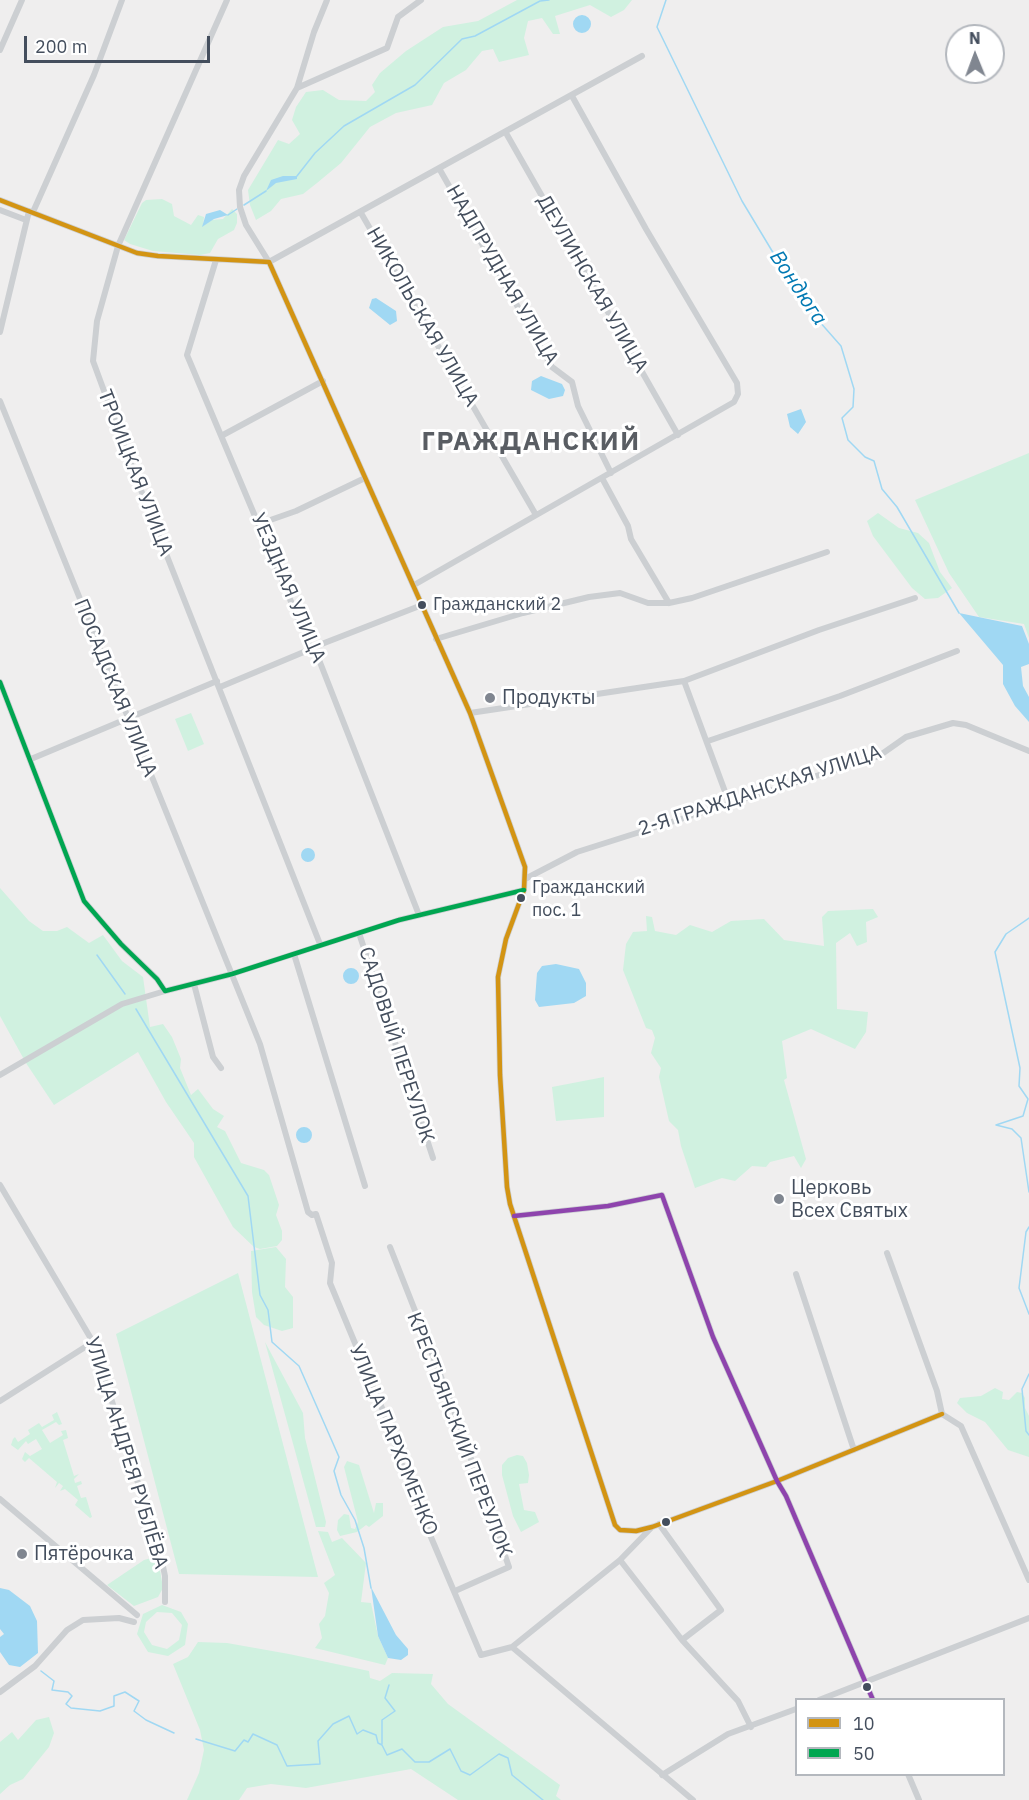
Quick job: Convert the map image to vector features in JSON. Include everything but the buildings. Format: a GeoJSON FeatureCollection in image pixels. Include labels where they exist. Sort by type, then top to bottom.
{"type":"FeatureCollection","features":[{"type":"Feature","properties":{"kind":"street"},"geometry":{"type":"LineString","coordinates":[[0,50],[22,0]]}},
{"type":"Feature","properties":{"kind":"street"},"geometry":{"type":"LineString","coordinates":[[0,332],[26,220],[94,75],[122,0]]}},
{"type":"Feature","properties":{"kind":"street","name":"ТРОИЦКАЯ УЛИЦА"},"geometry":{"type":"LineString","coordinates":[[227,0],[118,246],[97,321],[93,361],[320,944]]}},
{"type":"Feature","properties":{"kind":"street"},"geometry":{"type":"LineString","coordinates":[[327,0],[314,32],[297,88],[244,176],[239,190],[240,207],[246,225],[269,262],[470,712],[525,867],[524,890],[506,939],[498,977],[500,1075],[507,1187],[514,1216],[615,1525],[620,1530],[636,1531],[656,1526],[777,1481],[942,1414]]}},
{"type":"Feature","properties":{"kind":"street"},"geometry":{"type":"LineString","coordinates":[[297,88],[387,48],[398,17],[421,0]]}},
{"type":"Feature","properties":{"kind":"street"},"geometry":{"type":"LineString","coordinates":[[0,200],[118,246],[158,256],[269,262],[440,170],[642,56]]}},
{"type":"Feature","properties":{"kind":"street"},"geometry":{"type":"LineString","coordinates":[[414,585],[471,555],[536,515],[734,402],[738,394],[737,383],[646,229],[572,96]]}},
{"type":"Feature","properties":{"kind":"street","name":"ДЕУЛИНСКАЯ УЛИЦА"},"geometry":{"type":"LineString","coordinates":[[506,133],[678,435]]}},
{"type":"Feature","properties":{"kind":"street","name":"НАДПРУДНАЯ УЛИЦА"},"geometry":{"type":"LineString","coordinates":[[440,170],[552,367],[572,382],[578,406],[611,473]]}},
{"type":"Feature","properties":{"kind":"street"},"geometry":{"type":"LineString","coordinates":[[0,210],[26,220]]}},
{"type":"Feature","properties":{"kind":"street","name":"НИКОЛЬСКАЯ УЛИЦА"},"geometry":{"type":"LineString","coordinates":[[361,213],[536,515]]}},
{"type":"Feature","properties":{"kind":"street","name":"УЕЗДНАЯ УЛИЦА"},"geometry":{"type":"LineString","coordinates":[[216,260],[187,355],[312,648],[419,915]]}},
{"type":"Feature","properties":{"kind":"street"},"geometry":{"type":"LineString","coordinates":[[223,435],[323,381]]}},
{"type":"Feature","properties":{"kind":"street","name":"ПОСАДСКАЯ УЛИЦА"},"geometry":{"type":"LineString","coordinates":[[0,401],[232,974]]}},
{"type":"Feature","properties":{"kind":"street"},"geometry":{"type":"LineString","coordinates":[[259,524],[296,511],[365,478]]}},
{"type":"Feature","properties":{"kind":"street"},"geometry":{"type":"LineString","coordinates":[[602,478],[628,526],[631,539],[669,603]]}},
{"type":"Feature","properties":{"kind":"street"},"geometry":{"type":"LineString","coordinates":[[436,639],[523,613],[589,597],[620,593],[648,603],[669,603],[692,598],[827,552]]}},
{"type":"Feature","properties":{"kind":"street"},"geometry":{"type":"LineString","coordinates":[[470,712],[684,681],[819,630],[915,598]]}},
{"type":"Feature","properties":{"kind":"street"},"geometry":{"type":"LineString","coordinates":[[31,759],[127,718],[423,605]]}},
{"type":"Feature","properties":{"kind":"street"},"geometry":{"type":"LineString","coordinates":[[708,741],[840,696],[957,651]]}},
{"type":"Feature","properties":{"kind":"street"},"geometry":{"type":"LineString","coordinates":[[684,681],[730,805]]}},
{"type":"Feature","properties":{"kind":"street"},"geometry":{"type":"LineString","coordinates":[[0,682],[84,901],[121,944],[157,979],[165,991]]}},
{"type":"Feature","properties":{"kind":"street","name":"2-Я ГРАЖДАНСКАЯ УЛИЦА"},"geometry":{"type":"LineString","coordinates":[[525,879],[577,852],[879,756],[906,737],[953,723],[966,725],[1029,751]]}},
{"type":"Feature","properties":{"kind":"street"},"geometry":{"type":"LineString","coordinates":[[0,1075],[122,1004],[232,974],[320,944],[419,915],[524,890]]}},
{"type":"Feature","properties":{"kind":"street","name":"САДОВЫЙ ПЕРЕУЛОК"},"geometry":{"type":"LineString","coordinates":[[359,933],[433,1158]]}},
{"type":"Feature","properties":{"kind":"street"},"geometry":{"type":"LineString","coordinates":[[294,954],[366,1186]]}},
{"type":"Feature","properties":{"kind":"street","name":"УЛИЦА ПАРХОМЕНКО"},"geometry":{"type":"LineString","coordinates":[[232,974],[260,1044],[308,1212],[312,1215],[316,1214],[332,1263],[330,1283],[389,1425],[408,1483],[481,1655],[512,1647]]}},
{"type":"Feature","properties":{"kind":"street"},"geometry":{"type":"LineString","coordinates":[[194,984],[213,1057],[221,1068]]}},
{"type":"Feature","properties":{"kind":"street","name":"УЛИЦА АНДРЕЯ РУБЛЁВА"},"geometry":{"type":"LineString","coordinates":[[0,1185],[93,1342],[160,1552],[165,1576],[165,1602]]}},
{"type":"Feature","properties":{"kind":"street"},"geometry":{"type":"LineString","coordinates":[[514,1216],[608,1206],[662,1195],[713,1337],[777,1481],[786,1496],[872,1698]]}},
{"type":"Feature","properties":{"kind":"street","name":"КРЕСТЬЯНСКИЙ ПЕРЕУЛОК"},"geometry":{"type":"LineString","coordinates":[[390,1247],[451,1402],[509,1567],[455,1591]]}},
{"type":"Feature","properties":{"kind":"street"},"geometry":{"type":"LineString","coordinates":[[887,1253],[937,1391],[942,1414],[961,1426],[1029,1580]]}},
{"type":"Feature","properties":{"kind":"street"},"geometry":{"type":"LineString","coordinates":[[796,1274],[854,1450]]}},
{"type":"Feature","properties":{"kind":"street"},"geometry":{"type":"LineString","coordinates":[[0,1401],[93,1342]]}},
{"type":"Feature","properties":{"kind":"street"},"geometry":{"type":"LineString","coordinates":[[0,1499],[136,1619],[83,1620],[67,1630],[35,1666],[0,1692]]}},
{"type":"Feature","properties":{"kind":"street"},"geometry":{"type":"LineString","coordinates":[[656,1526],[620,1560],[512,1647],[693,1800]]}},
{"type":"Feature","properties":{"kind":"street"},"geometry":{"type":"LineString","coordinates":[[656,1526],[721,1610],[682,1640]]}},
{"type":"Feature","properties":{"kind":"street"},"geometry":{"type":"LineString","coordinates":[[620,1560],[682,1640],[738,1701],[752,1726]]}},
{"type":"Feature","properties":{"kind":"street"},"geometry":{"type":"LineString","coordinates":[[824,1698],[1029,1618]]}},
{"type":"Feature","properties":{"kind":"street"},"geometry":{"type":"LineString","coordinates":[[662,1775],[707,1745],[795,1709]]}},
{"type":"Feature","properties":{"kind":"street"},"geometry":{"type":"LineString","coordinates":[[909,1776],[919,1800]]}},
{"type":"Feature","properties":{"kind":"green space"},"geometry":{"type":"Polygon","coordinates":[[[517,0],[632,0],[624,10],[611,17],[590,5],[555,16],[560,34],[553,34],[542,18],[528,21],[524,38],[529,55],[499,62],[493,49],[482,51],[466,70],[444,83],[432,105],[396,113],[370,127],[341,163],[317,183],[303,194],[281,199],[271,211],[256,220],[250,205],[248,190],[278,140],[289,144],[300,134],[292,120],[296,107],[306,92],[323,90],[339,100],[366,101],[375,92],[372,85],[380,73],[406,51],[443,27],[478,21],[517,0]]]}},
{"type":"Feature","properties":{"kind":"green space"},"geometry":{"type":"Polygon","coordinates":[[[162,199],[172,204],[174,216],[191,225],[198,215],[204,217],[203,226],[212,220],[223,219],[232,209],[237,214],[237,223],[234,230],[218,239],[210,253],[200,255],[153,251],[124,240],[142,203],[146,200],[162,199]]]}},
{"type":"Feature","properties":{"kind":"green space"},"geometry":{"type":"Polygon","coordinates":[[[1029,453],[1029,638],[1024,624],[979,617],[949,573],[915,500],[1029,453]]]}},
{"type":"Feature","properties":{"kind":"green space"},"geometry":{"type":"Polygon","coordinates":[[[878,513],[899,528],[918,533],[929,543],[940,572],[952,588],[938,598],[925,599],[912,588],[873,536],[867,521],[878,513]]]}},
{"type":"Feature","properties":{"kind":"green space"},"geometry":{"type":"Polygon","coordinates":[[[191,713],[204,744],[188,751],[175,719],[191,713]]]}},
{"type":"Feature","properties":{"kind":"green space"},"geometry":{"type":"Polygon","coordinates":[[[0,888],[29,921],[43,931],[57,931],[67,927],[89,943],[103,935],[122,961],[143,977],[150,1027],[163,1024],[172,1037],[181,1059],[180,1068],[191,1095],[198,1089],[213,1109],[224,1116],[217,1127],[225,1131],[241,1163],[264,1170],[269,1175],[279,1205],[276,1215],[282,1231],[282,1240],[277,1246],[260,1249],[254,1247],[233,1227],[194,1157],[194,1143],[166,1102],[138,1052],[54,1105],[26,1063],[0,1016],[0,888]]]}},
{"type":"Feature","properties":{"kind":"green space"},"geometry":{"type":"Polygon","coordinates":[[[873,909],[878,917],[866,922],[867,942],[857,946],[850,933],[836,943],[837,1009],[868,1012],[866,1032],[855,1049],[811,1029],[782,1041],[787,1078],[784,1080],[806,1159],[801,1168],[794,1156],[770,1162],[766,1167],[752,1166],[735,1181],[722,1178],[695,1188],[678,1130],[669,1121],[659,1077],[661,1068],[651,1053],[655,1038],[652,1030],[646,1028],[623,970],[626,944],[633,932],[647,931],[646,916],[652,917],[655,931],[676,935],[690,925],[712,932],[731,921],[764,919],[784,940],[824,946],[822,917],[828,911],[873,909]]]}},
{"type":"Feature","properties":{"kind":"green space"},"geometry":{"type":"Polygon","coordinates":[[[604,1077],[604,1117],[556,1121],[552,1087],[604,1077]]]}},
{"type":"Feature","properties":{"kind":"green space"},"geometry":{"type":"Polygon","coordinates":[[[276,1247],[286,1259],[285,1287],[293,1297],[293,1328],[282,1331],[264,1325],[256,1317],[252,1292],[251,1251],[276,1247]]]}},
{"type":"Feature","properties":{"kind":"green space"},"geometry":{"type":"Polygon","coordinates":[[[238,1273],[318,1577],[179,1574],[116,1334],[238,1273]]]}},
{"type":"Feature","properties":{"kind":"green space"},"geometry":{"type":"Polygon","coordinates":[[[265,1342],[303,1413],[305,1438],[326,1522],[325,1527],[316,1527],[265,1342]]]}},
{"type":"Feature","properties":{"kind":"green space"},"geometry":{"type":"Polygon","coordinates":[[[995,1388],[1003,1392],[1002,1399],[1009,1400],[1017,1392],[1022,1393],[1025,1398],[1025,1408],[1029,1416],[1029,1457],[1008,1450],[985,1422],[967,1413],[957,1403],[960,1398],[981,1396],[995,1388]]]}},
{"type":"Feature","properties":{"kind":"green space"},"geometry":{"type":"Polygon","coordinates":[[[57,1412],[62,1424],[59,1425],[56,1422],[42,1430],[50,1443],[63,1435],[61,1431],[66,1430],[68,1438],[63,1440],[74,1476],[79,1474],[74,1479],[75,1483],[81,1481],[82,1484],[77,1486],[81,1498],[86,1497],[92,1517],[90,1518],[75,1505],[78,1500],[65,1489],[60,1491],[63,1486],[59,1483],[55,1488],[57,1482],[29,1458],[25,1462],[22,1459],[25,1452],[30,1456],[42,1449],[36,1439],[28,1444],[26,1441],[18,1450],[11,1445],[15,1437],[18,1442],[30,1434],[28,1430],[39,1423],[42,1427],[54,1420],[52,1415],[57,1412]]]}},
{"type":"Feature","properties":{"kind":"green space"},"geometry":{"type":"Polygon","coordinates":[[[523,1456],[529,1475],[528,1483],[519,1484],[524,1510],[535,1512],[539,1522],[521,1532],[513,1516],[502,1475],[502,1465],[508,1458],[523,1456]]]}},
{"type":"Feature","properties":{"kind":"green space"},"geometry":{"type":"Polygon","coordinates":[[[347,1461],[359,1465],[374,1513],[376,1503],[383,1503],[383,1516],[369,1527],[366,1525],[357,1532],[340,1536],[337,1530],[338,1520],[344,1514],[349,1515],[351,1528],[355,1529],[358,1522],[344,1467],[347,1461]]]}},
{"type":"Feature","properties":{"kind":"green space"},"geometry":{"type":"Polygon","coordinates":[[[318,1531],[328,1532],[332,1542],[342,1538],[366,1563],[361,1602],[371,1603],[378,1636],[388,1658],[385,1665],[315,1648],[322,1638],[319,1624],[325,1616],[329,1593],[324,1583],[335,1575],[318,1531]]]}},
{"type":"Feature","properties":{"kind":"green space"},"geometry":{"type":"Polygon","coordinates":[[[158,1558],[163,1588],[158,1597],[134,1606],[107,1585],[144,1560],[158,1558]]]}},
{"type":"Feature","properties":{"kind":"green space"},"geometry":{"type":"Polygon","coordinates":[[[162,1605],[181,1612],[188,1624],[185,1645],[168,1656],[148,1652],[137,1634],[143,1614],[162,1605]],[[157,1612],[146,1622],[144,1632],[152,1645],[167,1649],[179,1640],[182,1625],[172,1613],[157,1612]]]}},
{"type":"Feature","properties":{"kind":"green space"},"geometry":{"type":"Polygon","coordinates":[[[198,1642],[227,1643],[369,1671],[370,1678],[380,1681],[392,1673],[433,1674],[431,1684],[448,1704],[560,1785],[556,1796],[561,1800],[458,1800],[411,1769],[306,1788],[271,1784],[247,1788],[239,1800],[187,1800],[199,1773],[204,1750],[200,1730],[173,1664],[188,1657],[198,1642]]]}},
{"type":"Feature","properties":{"kind":"green space"},"geometry":{"type":"Polygon","coordinates":[[[49,1717],[54,1733],[49,1747],[23,1779],[10,1785],[0,1794],[0,1742],[12,1732],[18,1740],[36,1720],[49,1717]]]}},
{"type":"Feature","properties":{"kind":"water"},"geometry":{"type":"Polygon","coordinates":[[[578,15],[586,15],[591,20],[589,31],[578,33],[573,28],[573,20],[578,15]]]}},
{"type":"Feature","properties":{"kind":"water"},"geometry":{"type":"Polygon","coordinates":[[[283,176],[297,176],[297,179],[276,183],[266,191],[271,180],[283,176]]]}},
{"type":"Feature","properties":{"kind":"water"},"geometry":{"type":"Polygon","coordinates":[[[220,210],[228,215],[214,219],[202,227],[206,214],[220,210]]]}},
{"type":"Feature","properties":{"kind":"water"},"geometry":{"type":"Polygon","coordinates":[[[376,298],[396,311],[397,321],[390,325],[369,308],[372,299],[376,298]]]}},
{"type":"Feature","properties":{"kind":"water"},"geometry":{"type":"Polygon","coordinates":[[[541,376],[562,384],[565,390],[563,396],[549,399],[531,390],[532,381],[541,376]]]}},
{"type":"Feature","properties":{"kind":"water"},"geometry":{"type":"Polygon","coordinates":[[[801,409],[806,422],[798,434],[790,427],[787,414],[801,409]]]}},
{"type":"Feature","properties":{"kind":"water"},"geometry":{"type":"Polygon","coordinates":[[[959,613],[1022,626],[1029,644],[1029,664],[1021,667],[1023,686],[1029,697],[1029,722],[1015,706],[1003,684],[1003,665],[959,613]]]}},
{"type":"Feature","properties":{"kind":"water"},"geometry":{"type":"Polygon","coordinates":[[[305,848],[311,848],[315,855],[311,862],[305,862],[301,858],[301,852],[305,848]]]}},
{"type":"Feature","properties":{"kind":"water"},"geometry":{"type":"Polygon","coordinates":[[[556,964],[579,969],[586,983],[586,996],[574,1003],[539,1007],[535,1000],[537,973],[542,966],[556,964]]]}},
{"type":"Feature","properties":{"kind":"water"},"geometry":{"type":"Polygon","coordinates":[[[348,968],[354,968],[359,976],[357,982],[348,984],[343,979],[343,973],[348,968]]]}},
{"type":"Feature","properties":{"kind":"water"},"geometry":{"type":"Polygon","coordinates":[[[304,1127],[312,1135],[304,1143],[296,1135],[304,1127]]]}},
{"type":"Feature","properties":{"kind":"water"},"geometry":{"type":"Polygon","coordinates":[[[371,1587],[396,1635],[408,1649],[408,1655],[401,1660],[388,1658],[378,1636],[371,1587]]]}},
{"type":"Feature","properties":{"kind":"water"},"geometry":{"type":"Polygon","coordinates":[[[0,1588],[9,1590],[30,1606],[37,1621],[38,1653],[20,1667],[9,1665],[0,1652],[0,1637],[4,1634],[0,1629],[0,1588]]]}},
{"type":"Feature","properties":{"kind":"waterway"},"geometry":{"type":"LineString","coordinates":[[297,176],[315,153],[344,126],[415,85],[462,39],[475,36],[540,1],[549,0]]}},
{"type":"Feature","properties":{"kind":"waterway","name":"Вондюга"},"geometry":{"type":"LineString","coordinates":[[666,0],[657,27],[742,201],[804,304],[841,346],[854,389],[853,407],[842,418],[848,440],[865,457],[874,461],[882,489],[897,507],[959,613]]}},
{"type":"Feature","properties":{"kind":"waterway"},"geometry":{"type":"LineString","coordinates":[[244,205],[266,191]]}},
{"type":"Feature","properties":{"kind":"waterway"},"geometry":{"type":"LineString","coordinates":[[228,215],[237,209]]}},
{"type":"Feature","properties":{"kind":"waterway","name":"Вондюга"},"geometry":{"type":"LineString","coordinates":[[1029,918],[1006,934],[995,952],[1020,1068],[1019,1086],[1028,1099],[1023,1116],[996,1125],[1012,1129],[1021,1138],[1029,1192]]}},
{"type":"Feature","properties":{"kind":"waterway"},"geometry":{"type":"LineString","coordinates":[[97,955],[125,994]]}},
{"type":"Feature","properties":{"kind":"waterway"},"geometry":{"type":"LineString","coordinates":[[136,1009],[248,1196],[260,1295],[268,1310],[272,1342],[299,1366],[339,1457],[334,1471],[341,1495],[355,1520],[364,1548],[371,1588]]}},
{"type":"Feature","properties":{"kind":"waterway","name":"Вондюга"},"geometry":{"type":"LineString","coordinates":[[1029,1227],[1026,1232],[1019,1288],[1029,1314]]}},
{"type":"Feature","properties":{"kind":"waterway","name":"Вондюга"},"geometry":{"type":"LineString","coordinates":[[1029,1374],[1022,1389],[1026,1431],[1029,1435]]}},
{"type":"Feature","properties":{"kind":"waterway"},"geometry":{"type":"LineString","coordinates":[[41,1671],[54,1681],[52,1690],[68,1692],[72,1696],[66,1704],[71,1708],[100,1711],[114,1706],[114,1696],[125,1692],[139,1701],[134,1711],[146,1720],[174,1733]]}},
{"type":"Feature","properties":{"kind":"waterway"},"geometry":{"type":"LineString","coordinates":[[382,1744],[382,1720],[395,1711],[385,1698],[389,1685]]}},
{"type":"Feature","properties":{"kind":"waterway"},"geometry":{"type":"LineString","coordinates":[[196,1739],[235,1751],[244,1740],[248,1742],[253,1734],[277,1745],[287,1766],[320,1764],[318,1741],[333,1724],[349,1716],[357,1734],[363,1730],[376,1735],[378,1743],[382,1745],[387,1755],[402,1749],[415,1762],[429,1762],[450,1749],[461,1771],[470,1775],[499,1754],[508,1758],[512,1775],[543,1800]]}},
{"type":"Feature","properties":{"kind":"transit line","name":"10"},"geometry":{"type":"LineString","coordinates":[[0,200],[137,253],[269,262],[470,713],[525,867],[524,890],[506,939],[498,977],[500,1075],[507,1187],[510,1204],[615,1525],[620,1530],[636,1531],[652,1527],[777,1481],[942,1414]]}},
{"type":"Feature","properties":{"kind":"transit line","name":"50"},"geometry":{"type":"LineString","coordinates":[[0,682],[84,901],[121,944],[157,979],[165,991],[232,974],[399,920],[524,890]]}},
{"type":"Feature","properties":{"kind":"transit line"},"geometry":{"type":"LineString","coordinates":[[514,1216],[608,1206],[662,1195],[713,1337],[777,1481],[786,1496],[872,1698]]}},
{"type":"Feature","properties":{"kind":"place","name":"Гражданский 2"},"geometry":{"type":"Point","coordinates":[422,605]}},
{"type":"Feature","properties":{"kind":"place","name":"Продукты"},"geometry":{"type":"Point","coordinates":[490,698]}},
{"type":"Feature","properties":{"kind":"place","name":"Гражданский пос. 1"},"geometry":{"type":"Point","coordinates":[521,898]}},
{"type":"Feature","properties":{"kind":"place","name":"Церковь Всех Святых"},"geometry":{"type":"Point","coordinates":[779,1199]}},
{"type":"Feature","properties":{"kind":"place","name":"Пятёрочка"},"geometry":{"type":"Point","coordinates":[22,1554]}},
{"type":"Feature","properties":{"kind":"district","name":"ГРАЖДАНСКИЙ"},"geometry":{"type":"Point","coordinates":[531,442]}}]}
